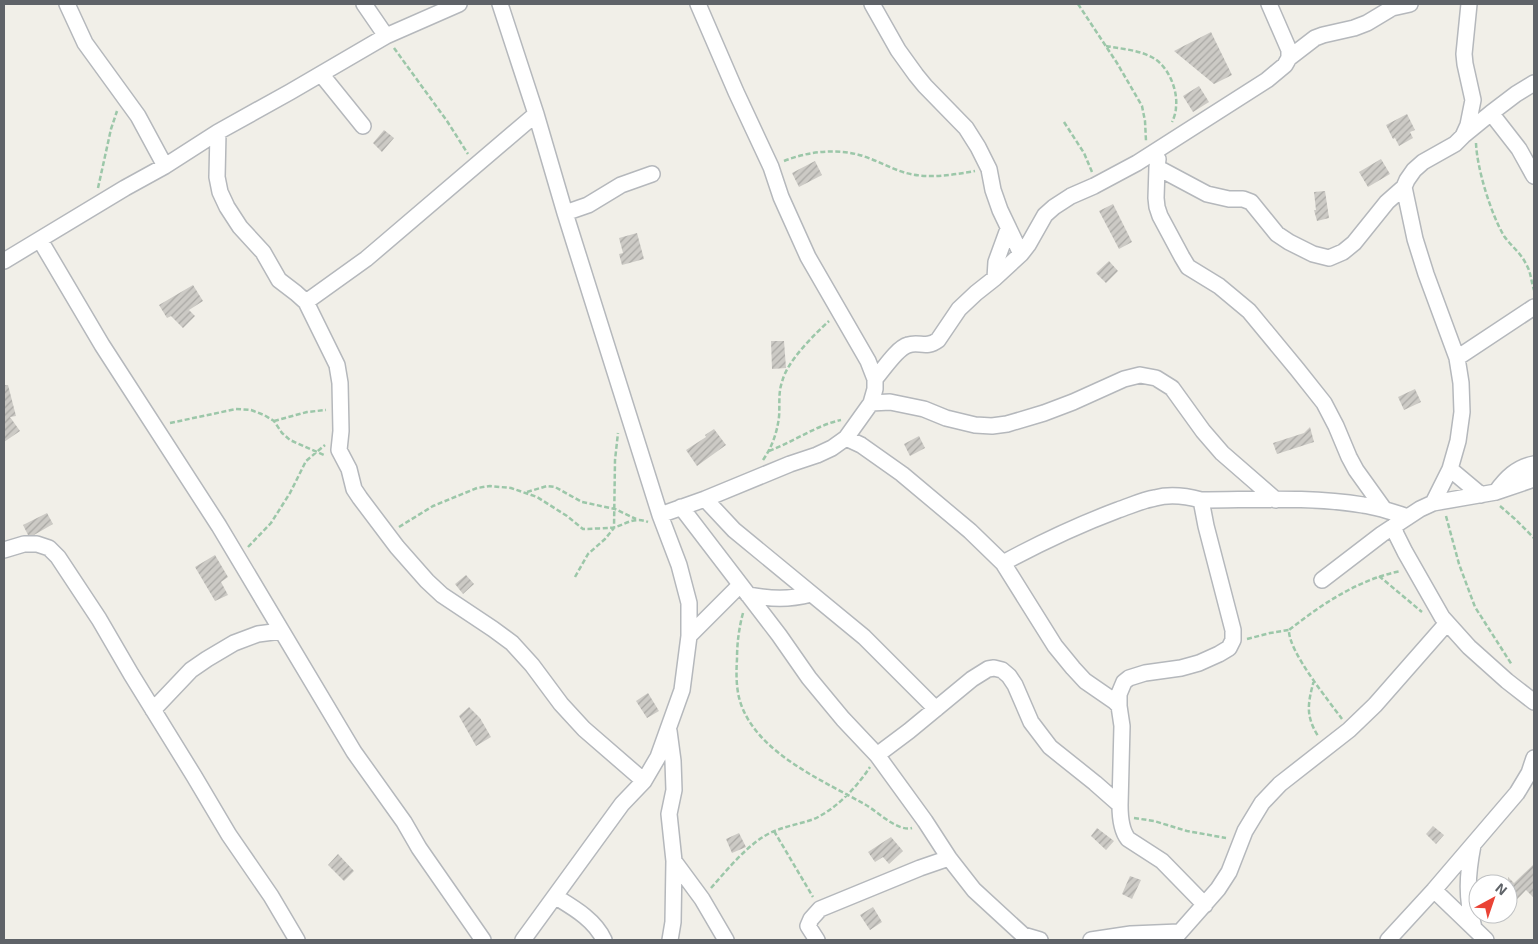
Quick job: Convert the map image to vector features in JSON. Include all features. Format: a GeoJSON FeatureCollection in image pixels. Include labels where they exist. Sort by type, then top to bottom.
{"type":"FeatureCollection","features":[{"type":"Feature","properties":{"kind":"street"},"geometry":{"type":"LineString","coordinates":[[67,4],[85,43],[138,116],[165,166]]}},
{"type":"Feature","properties":{"kind":"street"},"geometry":{"type":"LineString","coordinates":[[364,4],[386,36]]}},
{"type":"Feature","properties":{"kind":"street"},"geometry":{"type":"LineString","coordinates":[[4,261],[165,166],[218,132],[386,36],[459,4]]}},
{"type":"Feature","properties":{"kind":"street"},"geometry":{"type":"LineString","coordinates":[[500,4],[627,409],[679,565],[689,603],[689,636],[682,690],[658,757],[644,782],[622,804],[523,940]]}},
{"type":"Feature","properties":{"kind":"street"},"geometry":{"type":"LineString","coordinates":[[663,521],[681,507],[832,448],[846,438],[860,419],[871,402],[875,389],[875,378],[868,361],[808,257],[781,197],[771,167],[698,4]]}},
{"type":"Feature","properties":{"kind":"street"},"geometry":{"type":"LineString","coordinates":[[872,4],[898,50],[916,75],[966,128],[978,147],[989,169],[996,201],[1021,254]]}},
{"type":"Feature","properties":{"kind":"street"},"geometry":{"type":"LineString","coordinates":[[1269,4],[1289,50],[1289,58]]}},
{"type":"Feature","properties":{"kind":"street"},"geometry":{"type":"LineString","coordinates":[[875,378],[906,345],[915,343],[934,344],[959,309],[1021,254],[1028,246],[1045,215],[1054,207],[1071,196],[1156,154],[1278,72],[1289,58],[1315,38],[1354,28],[1392,8],[1410,4]]}},
{"type":"Feature","properties":{"kind":"street"},"geometry":{"type":"LineString","coordinates":[[1463,136],[1468,125],[1473,100],[1464,54],[1469,4]]}},
{"type":"Feature","properties":{"kind":"street"},"geometry":{"type":"LineString","coordinates":[[321,74],[362,126]]}},
{"type":"Feature","properties":{"kind":"street"},"geometry":{"type":"LineString","coordinates":[[1156,154],[1207,194],[1229,199],[1243,199],[1251,202],[1277,234],[1288,242],[1313,254],[1328,258],[1343,252],[1354,243],[1386,202],[1404,187],[1410,175],[1423,162],[1455,144],[1491,113],[1534,83]]}},
{"type":"Feature","properties":{"kind":"street"},"geometry":{"type":"LineString","coordinates":[[1491,113],[1518,149],[1534,176]]}},
{"type":"Feature","properties":{"kind":"street"},"geometry":{"type":"LineString","coordinates":[[306,302],[366,258],[536,114]]}},
{"type":"Feature","properties":{"kind":"street"},"geometry":{"type":"LineString","coordinates":[[218,132],[217,177],[220,192],[227,207],[240,227],[263,252],[279,280],[306,302],[337,365],[340,382],[341,431],[339,450],[349,469],[354,489],[388,535],[426,581],[442,595],[512,643],[532,665],[560,704],[598,742],[644,782]]}},
{"type":"Feature","properties":{"kind":"street"},"geometry":{"type":"LineString","coordinates":[[1156,154],[1156,198],[1160,216],[1188,267],[1219,286],[1249,310],[1324,402],[1356,470],[1384,509]]}},
{"type":"Feature","properties":{"kind":"street"},"geometry":{"type":"LineString","coordinates":[[565,213],[588,205],[622,185],[652,174]]}},
{"type":"Feature","properties":{"kind":"street"},"geometry":{"type":"LineString","coordinates":[[1404,187],[1415,239],[1457,358],[1461,383],[1462,412],[1458,441],[1438,503]]}},
{"type":"Feature","properties":{"kind":"street"},"geometry":{"type":"LineString","coordinates":[[996,278],[996,262],[1008,229]]}},
{"type":"Feature","properties":{"kind":"street"},"geometry":{"type":"LineString","coordinates":[[40,240],[102,345],[218,526],[354,752],[404,822],[419,848],[483,940]]}},
{"type":"Feature","properties":{"kind":"street"},"geometry":{"type":"LineString","coordinates":[[1457,358],[1534,307]]}},
{"type":"Feature","properties":{"kind":"street"},"geometry":{"type":"LineString","coordinates":[[871,402],[890,402],[924,409],[946,418],[975,425],[992,426],[1007,424],[1044,413],[1124,379],[1140,375],[1156,378],[1172,388],[1203,431],[1222,453],[1276,500]]}},
{"type":"Feature","properties":{"kind":"street"},"geometry":{"type":"LineString","coordinates":[[846,438],[861,445],[902,474],[970,531],[1003,563],[1050,638],[1073,668],[1085,681],[1119,706]]}},
{"type":"Feature","properties":{"kind":"street"},"geometry":{"type":"LineString","coordinates":[[1489,493],[1515,472],[1525,466],[1534,464]]}},
{"type":"Feature","properties":{"kind":"street"},"geometry":{"type":"LineString","coordinates":[[1450,469],[1489,493]]}},
{"type":"Feature","properties":{"kind":"street"},"geometry":{"type":"LineString","coordinates":[[1322,580],[1408,517],[1438,503],[1489,493],[1534,479]]}},
{"type":"Feature","properties":{"kind":"street"},"geometry":{"type":"LineString","coordinates":[[1003,563],[1044,541],[1100,517],[1154,498],[1184,496],[1201,500],[1276,500],[1348,503],[1384,509],[1408,517]]}},
{"type":"Feature","properties":{"kind":"street"},"geometry":{"type":"LineString","coordinates":[[705,499],[734,530],[864,637],[936,709]]}},
{"type":"Feature","properties":{"kind":"street"},"geometry":{"type":"LineString","coordinates":[[1201,500],[1233,630],[1233,640],[1229,648],[1199,663],[1181,668],[1145,673],[1129,678],[1120,688],[1119,706],[1122,726],[1120,811],[1125,835],[1128,839],[1162,861],[1205,905]]}},
{"type":"Feature","properties":{"kind":"street"},"geometry":{"type":"LineString","coordinates":[[681,507],[779,635],[809,678],[876,755],[925,821],[948,858],[974,890],[1023,935],[1040,940]]}},
{"type":"Feature","properties":{"kind":"street"},"geometry":{"type":"LineString","coordinates":[[1394,526],[1396,534],[1415,570],[1444,620],[1469,647],[1534,702]]}},
{"type":"Feature","properties":{"kind":"street"},"geometry":{"type":"LineString","coordinates":[[4,550],[24,544],[37,544],[49,548],[58,557],[99,619],[229,835],[271,896],[297,940]]}},
{"type":"Feature","properties":{"kind":"street"},"geometry":{"type":"LineString","coordinates":[[689,636],[744,590]]}},
{"type":"Feature","properties":{"kind":"street"},"geometry":{"type":"LineString","coordinates":[[744,590],[780,600],[811,594]]}},
{"type":"Feature","properties":{"kind":"street"},"geometry":{"type":"LineString","coordinates":[[1091,940],[1131,934],[1176,936],[1205,905],[1229,872],[1240,841],[1262,803],[1280,784],[1328,748],[1375,705],[1444,620]]}},
{"type":"Feature","properties":{"kind":"street"},"geometry":{"type":"LineString","coordinates":[[153,710],[191,670],[207,659],[234,643],[258,634],[281,632]]}},
{"type":"Feature","properties":{"kind":"street"},"geometry":{"type":"LineString","coordinates":[[876,755],[910,731],[982,672],[994,668],[1002,670],[1009,676],[1032,722],[1050,746],[1095,783],[1120,811]]}},
{"type":"Feature","properties":{"kind":"street"},"geometry":{"type":"LineString","coordinates":[[669,730],[674,784],[669,814],[674,861],[673,922],[670,940]]}},
{"type":"Feature","properties":{"kind":"street"},"geometry":{"type":"LineString","coordinates":[[1388,940],[1434,890],[1532,775],[1534,758]]}},
{"type":"Feature","properties":{"kind":"street"},"geometry":{"type":"LineString","coordinates":[[1473,843],[1468,869],[1467,892],[1474,928]]}},
{"type":"Feature","properties":{"kind":"street"},"geometry":{"type":"LineString","coordinates":[[817,940],[808,926],[811,918],[820,908],[948,858]]}},
{"type":"Feature","properties":{"kind":"street"},"geometry":{"type":"LineString","coordinates":[[674,861],[702,899],[726,940]]}},
{"type":"Feature","properties":{"kind":"street"},"geometry":{"type":"LineString","coordinates":[[1434,890],[1486,940]]}},
{"type":"Feature","properties":{"kind":"street"},"geometry":{"type":"LineString","coordinates":[[556,897],[589,920],[604,940]]}},
{"type":"Feature","properties":{"kind":"path"},"geometry":{"type":"LineString","coordinates":[[1078,4],[1117,63],[1142,106],[1156,154]]}},
{"type":"Feature","properties":{"kind":"path"},"geometry":{"type":"LineString","coordinates":[[386,36],[447,121],[475,165]]}},
{"type":"Feature","properties":{"kind":"path"},"geometry":{"type":"LineString","coordinates":[[1106,46],[1150,56],[1157,60],[1165,70],[1176,95],[1176,107],[1156,154]]}},
{"type":"Feature","properties":{"kind":"path"},"geometry":{"type":"LineString","coordinates":[[95,206],[111,129],[122,95]]}},
{"type":"Feature","properties":{"kind":"path"},"geometry":{"type":"LineString","coordinates":[[1064,122],[1080,144],[1089,162],[1094,186]]}},
{"type":"Feature","properties":{"kind":"path"},"geometry":{"type":"LineString","coordinates":[[1476,126],[1478,163],[1492,209],[1504,235],[1526,263],[1534,290]]}},
{"type":"Feature","properties":{"kind":"path"},"geometry":{"type":"LineString","coordinates":[[771,167],[791,158],[837,150],[864,156],[906,173],[924,176],[989,169]]}},
{"type":"Feature","properties":{"kind":"path"},"geometry":{"type":"LineString","coordinates":[[744,482],[769,451],[776,435],[779,418],[780,388],[784,375],[804,346],[839,310]]}},
{"type":"Feature","properties":{"kind":"path"},"geometry":{"type":"LineString","coordinates":[[154,427],[236,409],[251,410],[274,421],[282,433],[290,440],[317,451],[349,469]]}},
{"type":"Feature","properties":{"kind":"path"},"geometry":{"type":"LineString","coordinates":[[274,421],[321,409],[340,410]]}},
{"type":"Feature","properties":{"kind":"path"},"geometry":{"type":"LineString","coordinates":[[575,576],[588,554],[614,528],[616,444],[618,432],[627,409]]}},
{"type":"Feature","properties":{"kind":"path"},"geometry":{"type":"LineString","coordinates":[[769,451],[822,426],[844,420],[860,419]]}},
{"type":"Feature","properties":{"kind":"path"},"geometry":{"type":"LineString","coordinates":[[236,557],[271,524],[290,493],[302,468],[310,456],[317,451]]}},
{"type":"Feature","properties":{"kind":"path"},"geometry":{"type":"LineString","coordinates":[[388,535],[433,506],[477,488],[490,486],[511,488],[537,497],[567,516],[583,529],[614,528],[631,520],[663,521]]}},
{"type":"Feature","properties":{"kind":"path"},"geometry":{"type":"LineString","coordinates":[[525,492],[547,486],[555,487],[582,502],[615,509],[637,520]]}},
{"type":"Feature","properties":{"kind":"path"},"geometry":{"type":"LineString","coordinates":[[1489,493],[1534,538]]}},
{"type":"Feature","properties":{"kind":"path"},"geometry":{"type":"LineString","coordinates":[[1438,503],[1466,585],[1476,607],[1512,665]]}},
{"type":"Feature","properties":{"kind":"path"},"geometry":{"type":"LineString","coordinates":[[1233,640],[1290,630],[1351,588],[1379,576],[1415,570]]}},
{"type":"Feature","properties":{"kind":"path"},"geometry":{"type":"LineString","coordinates":[[1379,576],[1418,610],[1428,616],[1444,620]]}},
{"type":"Feature","properties":{"kind":"path"},"geometry":{"type":"LineString","coordinates":[[744,590],[736,661],[737,687],[742,707],[752,726],[770,745],[790,761],[903,828],[916,827],[925,821]]}},
{"type":"Feature","properties":{"kind":"path"},"geometry":{"type":"LineString","coordinates":[[1290,630],[1289,637],[1314,680],[1349,730]]}},
{"type":"Feature","properties":{"kind":"path"},"geometry":{"type":"LineString","coordinates":[[1314,680],[1310,697],[1309,718],[1312,726],[1328,748]]}},
{"type":"Feature","properties":{"kind":"path"},"geometry":{"type":"LineString","coordinates":[[702,899],[756,842],[774,832],[815,818],[847,795],[864,775],[876,755]]}},
{"type":"Feature","properties":{"kind":"path"},"geometry":{"type":"LineString","coordinates":[[1120,811],[1187,831],[1240,841]]}},
{"type":"Feature","properties":{"kind":"path"},"geometry":{"type":"LineString","coordinates":[[774,832],[820,908]]}},
{"type":"Feature","properties":{"kind":"building"},"geometry":{"type":"Polygon","coordinates":[[[1211,32],[1232,75],[1214,84],[1174,51],[1211,32]]]}},
{"type":"Feature","properties":{"kind":"building"},"geometry":{"type":"Polygon","coordinates":[[[1199,86],[1209,102],[1193,112],[1183,96],[1199,86]]]}},
{"type":"Feature","properties":{"kind":"building"},"geometry":{"type":"Polygon","coordinates":[[[1407,114],[1415,130],[1410,132],[1413,138],[1399,146],[1386,125],[1407,114]]]}},
{"type":"Feature","properties":{"kind":"building"},"geometry":{"type":"Polygon","coordinates":[[[384,130],[394,138],[382,152],[373,143],[384,130]]]}},
{"type":"Feature","properties":{"kind":"building"},"geometry":{"type":"Polygon","coordinates":[[[1381,159],[1390,174],[1368,187],[1359,172],[1381,159]]]}},
{"type":"Feature","properties":{"kind":"building"},"geometry":{"type":"Polygon","coordinates":[[[815,161],[822,175],[799,187],[792,173],[815,161]]]}},
{"type":"Feature","properties":{"kind":"building"},"geometry":{"type":"Polygon","coordinates":[[[1325,191],[1329,218],[1317,221],[1314,210],[1316,210],[1314,192],[1325,191]]]}},
{"type":"Feature","properties":{"kind":"building"},"geometry":{"type":"Polygon","coordinates":[[[1113,204],[1132,242],[1119,249],[1099,211],[1113,204]]]}},
{"type":"Feature","properties":{"kind":"building"},"geometry":{"type":"Polygon","coordinates":[[[637,233],[644,259],[622,265],[619,254],[623,253],[619,238],[637,233]]]}},
{"type":"Feature","properties":{"kind":"building"},"geometry":{"type":"Polygon","coordinates":[[[1109,261],[1118,271],[1106,283],[1096,273],[1109,261]]]}},
{"type":"Feature","properties":{"kind":"building"},"geometry":{"type":"Polygon","coordinates":[[[193,285],[203,301],[189,310],[195,316],[183,328],[171,316],[167,318],[159,305],[193,285]]]}},
{"type":"Feature","properties":{"kind":"building"},"geometry":{"type":"Polygon","coordinates":[[[771,341],[784,341],[786,368],[772,369],[771,341]]]}},
{"type":"Feature","properties":{"kind":"building"},"geometry":{"type":"Polygon","coordinates":[[[4,385],[8,385],[16,416],[10,417],[20,431],[4,442],[4,385]]]}},
{"type":"Feature","properties":{"kind":"building"},"geometry":{"type":"Polygon","coordinates":[[[1415,389],[1421,402],[1404,410],[1398,397],[1415,389]]]}},
{"type":"Feature","properties":{"kind":"building"},"geometry":{"type":"Polygon","coordinates":[[[1310,427],[1314,442],[1277,454],[1273,443],[1304,433],[1310,427]]]}},
{"type":"Feature","properties":{"kind":"building"},"geometry":{"type":"Polygon","coordinates":[[[714,429],[726,445],[697,466],[686,450],[706,437],[705,435],[714,429]]]}},
{"type":"Feature","properties":{"kind":"building"},"geometry":{"type":"Polygon","coordinates":[[[919,436],[925,448],[910,456],[904,444],[919,436]]]}},
{"type":"Feature","properties":{"kind":"building"},"geometry":{"type":"Polygon","coordinates":[[[47,513],[53,524],[34,535],[28,535],[23,525],[47,513]]]}},
{"type":"Feature","properties":{"kind":"building"},"geometry":{"type":"Polygon","coordinates":[[[215,555],[228,577],[221,582],[228,595],[215,601],[195,567],[215,555]]]}},
{"type":"Feature","properties":{"kind":"building"},"geometry":{"type":"Polygon","coordinates":[[[466,575],[474,584],[463,594],[455,584],[466,575]]]}},
{"type":"Feature","properties":{"kind":"building"},"geometry":{"type":"Polygon","coordinates":[[[648,693],[659,711],[647,718],[636,701],[648,693]]]}},
{"type":"Feature","properties":{"kind":"building"},"geometry":{"type":"Polygon","coordinates":[[[469,707],[480,718],[491,737],[476,746],[459,716],[469,707]]]}},
{"type":"Feature","properties":{"kind":"building"},"geometry":{"type":"Polygon","coordinates":[[[1433,826],[1444,835],[1436,844],[1426,834],[1433,826]]]}},
{"type":"Feature","properties":{"kind":"building"},"geometry":{"type":"Polygon","coordinates":[[[1097,828],[1114,841],[1106,850],[1091,836],[1097,828]]]}},
{"type":"Feature","properties":{"kind":"building"},"geometry":{"type":"Polygon","coordinates":[[[739,833],[746,847],[732,853],[726,839],[739,833]]]}},
{"type":"Feature","properties":{"kind":"building"},"geometry":{"type":"Polygon","coordinates":[[[891,837],[903,851],[889,864],[883,857],[875,862],[868,852],[891,837]]]}},
{"type":"Feature","properties":{"kind":"building"},"geometry":{"type":"Polygon","coordinates":[[[338,854],[354,871],[344,881],[328,865],[338,854]]]}},
{"type":"Feature","properties":{"kind":"building"},"geometry":{"type":"Polygon","coordinates":[[[1534,864],[1534,898],[1526,890],[1518,898],[1518,879],[1534,864]]]}},
{"type":"Feature","properties":{"kind":"building"},"geometry":{"type":"Polygon","coordinates":[[[1130,876],[1141,880],[1132,899],[1122,894],[1130,876]]]}},
{"type":"Feature","properties":{"kind":"building"},"geometry":{"type":"Polygon","coordinates":[[[873,907],[882,922],[870,930],[860,915],[873,907]]]}}]}
